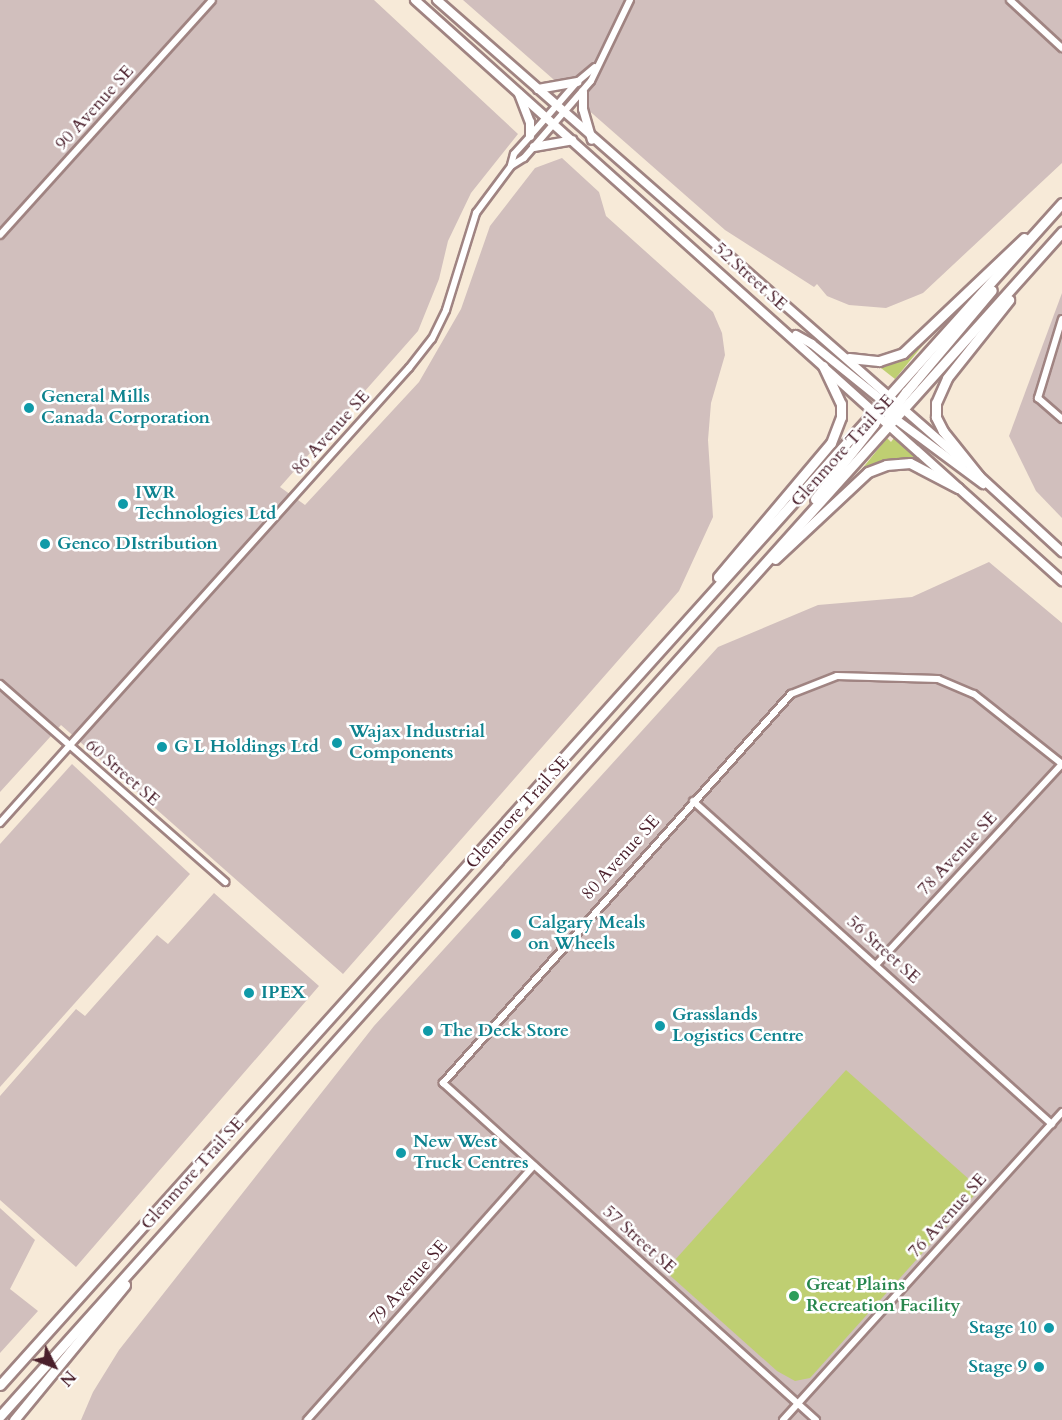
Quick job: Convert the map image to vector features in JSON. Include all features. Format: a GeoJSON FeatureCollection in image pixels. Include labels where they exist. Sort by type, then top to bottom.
{"type":"FeatureCollection","features":[{"type":"Feature","properties":{"kind":"main road","name":"52 Street SE"},"geometry":{"type":"LineString","coordinates":[[415,0],[823,366],[889,410],[979,476],[1062,552]]}},
{"type":"Feature","properties":{"kind":"main road","name":"52 Street SE"},"geometry":{"type":"LineString","coordinates":[[437,0],[592,140],[849,358],[889,410],[958,488],[1062,581]]}},
{"type":"Feature","properties":{"kind":"main road"},"geometry":{"type":"LineString","coordinates":[[538,89],[577,82]]}},
{"type":"Feature","properties":{"kind":"main road"},"geometry":{"type":"LineString","coordinates":[[517,91],[530,122],[530,136]]}},
{"type":"Feature","properties":{"kind":"main road"},"geometry":{"type":"LineString","coordinates":[[583,92],[583,109],[592,140]]}},
{"type":"Feature","properties":{"kind":"main road"},"geometry":{"type":"LineString","coordinates":[[534,147],[572,140]]}},
{"type":"Feature","properties":{"kind":"main road"},"geometry":{"type":"LineString","coordinates":[[849,358],[879,361],[903,353],[1061,203]]}},
{"type":"Feature","properties":{"kind":"main road","name":"Glenmore Trail SE"},"geometry":{"type":"LineString","coordinates":[[0,1416],[810,511],[889,410],[1061,203]]}},
{"type":"Feature","properties":{"kind":"main road","name":"Glenmore Trail SE"},"geometry":{"type":"LineString","coordinates":[[0,1385],[708,597],[1062,232]]}},
{"type":"Feature","properties":{"kind":"main road"},"geometry":{"type":"LineString","coordinates":[[979,476],[936,417],[940,391],[1053,243]]}},
{"type":"Feature","properties":{"kind":"main road"},"geometry":{"type":"LineString","coordinates":[[784,330],[812,344],[966,475],[994,489]]}},
{"type":"Feature","properties":{"kind":"main road"},"geometry":{"type":"LineString","coordinates":[[708,597],[716,580],[831,443],[841,417],[841,404],[823,366]]}},
{"type":"Feature","properties":{"kind":"main road"},"geometry":{"type":"LineString","coordinates":[[754,575],[868,472],[886,465],[910,463],[958,488]]}},
{"type":"Feature","properties":{"kind":"main road"},"geometry":{"type":"LineString","coordinates":[[14,1420],[142,1264],[159,1238]]}},
{"type":"Feature","properties":{"kind":"street","name":"90 Avenue SE"},"geometry":{"type":"LineString","coordinates":[[0,235],[212,0]]}},
{"type":"Feature","properties":{"kind":"street","name":"86 Avenue SE"},"geometry":{"type":"LineString","coordinates":[[0,823],[426,346],[446,310],[476,213],[511,166],[534,147],[583,92],[630,0]]}},
{"type":"Feature","properties":{"kind":"street"},"geometry":{"type":"LineString","coordinates":[[1010,0],[1062,48]]}},
{"type":"Feature","properties":{"kind":"street","name":"86 Avenue SE"},"geometry":{"type":"LineString","coordinates":[[511,166],[514,154],[577,82],[596,67]]}},
{"type":"Feature","properties":{"kind":"street"},"geometry":{"type":"LineString","coordinates":[[1062,319],[1038,398],[1062,419]]}},
{"type":"Feature","properties":{"kind":"street","name":"80 Avenue SE"},"geometry":{"type":"LineString","coordinates":[[442,1083],[790,694],[837,676],[938,679],[974,694],[1062,764]]}},
{"type":"Feature","properties":{"kind":"street","name":"60 Street SE"},"geometry":{"type":"LineString","coordinates":[[0,684],[225,882]]}},
{"type":"Feature","properties":{"kind":"street","name":"78 Avenue SE"},"geometry":{"type":"LineString","coordinates":[[877,964],[1062,764]]}},
{"type":"Feature","properties":{"kind":"street","name":"56 Street SE"},"geometry":{"type":"LineString","coordinates":[[693,801],[877,964],[1052,1124]]}},
{"type":"Feature","properties":{"kind":"street","name":"57 Street SE"},"geometry":{"type":"LineString","coordinates":[[442,1083],[816,1420]]}},
{"type":"Feature","properties":{"kind":"street","name":"76 Avenue SE"},"geometry":{"type":"LineString","coordinates":[[783,1420],[1062,1112]]}},
{"type":"Feature","properties":{"kind":"street","name":"79 Avenue SE"},"geometry":{"type":"LineString","coordinates":[[307,1420],[534,1166]]}},
{"type":"Feature","properties":{"kind":"shaded area"},"geometry":{"type":"Polygon","coordinates":[[[0,0],[374,0],[518,134],[471,193],[448,241],[439,279],[418,331],[280,487],[305,505],[419,382],[461,309],[490,226],[535,168],[562,158],[599,192],[606,216],[713,312],[722,333],[725,355],[711,403],[708,440],[713,517],[679,591],[343,974],[61,725],[0,792],[0,0]]]}},
{"type":"Feature","properties":{"kind":"shaded area"},"geometry":{"type":"Polygon","coordinates":[[[463,0],[1062,0],[1062,163],[923,293],[886,308],[849,305],[827,296],[817,284],[814,287],[725,230],[463,0]]]}},
{"type":"Feature","properties":{"kind":"shaded area"},"geometry":{"type":"Polygon","coordinates":[[[1062,293],[1062,518],[1036,491],[1009,436],[1062,293]]]}},
{"type":"Feature","properties":{"kind":"shaded area"},"geometry":{"type":"Polygon","coordinates":[[[989,562],[1062,623],[1062,1420],[81,1420],[93,1392],[119,1350],[374,1026],[718,647],[818,605],[912,597],[989,562]]]}},
{"type":"Feature","properties":{"kind":"shaded area"},"geometry":{"type":"Polygon","coordinates":[[[72,764],[190,874],[0,1087],[0,844],[72,764]]]}},
{"type":"Feature","properties":{"kind":"shaded area"},"geometry":{"type":"Polygon","coordinates":[[[214,893],[319,986],[76,1267],[0,1200],[0,1096],[76,1009],[85,1016],[157,935],[168,944],[214,893]]]}},
{"type":"Feature","properties":{"kind":"shaded area"},"geometry":{"type":"Polygon","coordinates":[[[0,1208],[35,1240],[10,1289],[38,1311],[0,1353],[0,1208]]]}},
{"type":"Feature","properties":{"kind":"green space"},"geometry":{"type":"Polygon","coordinates":[[[932,334],[895,379],[881,368],[912,351],[932,334]]]}},
{"type":"Feature","properties":{"kind":"green space"},"geometry":{"type":"Polygon","coordinates":[[[887,438],[891,442],[894,438],[917,458],[886,460],[853,480],[887,438]]]}},
{"type":"Feature","properties":{"kind":"green space"},"geometry":{"type":"Polygon","coordinates":[[[846,1070],[980,1189],[810,1378],[795,1381],[777,1371],[665,1271],[846,1070]]]}},
{"type":"Feature","properties":{"kind":"place","name":"General Mills Canada Corporation"},"geometry":{"type":"Point","coordinates":[29,408]}},
{"type":"Feature","properties":{"kind":"place","name":"IWR Technologies Ltd"},"geometry":{"type":"Point","coordinates":[123,504]}},
{"type":"Feature","properties":{"kind":"place","name":"Genco DIstribution"},"geometry":{"type":"Point","coordinates":[45,544]}},
{"type":"Feature","properties":{"kind":"place","name":"Wajax Industrial Components"},"geometry":{"type":"Point","coordinates":[337,743]}},
{"type":"Feature","properties":{"kind":"place","name":"G L Holdings Ltd"},"geometry":{"type":"Point","coordinates":[162,747]}},
{"type":"Feature","properties":{"kind":"place","name":"Calgary Meals on Wheels"},"geometry":{"type":"Point","coordinates":[516,934]}},
{"type":"Feature","properties":{"kind":"place","name":"IPEX"},"geometry":{"type":"Point","coordinates":[249,993]}},
{"type":"Feature","properties":{"kind":"place","name":"Grasslands Logistics Centre"},"geometry":{"type":"Point","coordinates":[660,1026]}},
{"type":"Feature","properties":{"kind":"place","name":"The Deck Store"},"geometry":{"type":"Point","coordinates":[428,1031]}},
{"type":"Feature","properties":{"kind":"place","name":"New West Truck Centres"},"geometry":{"type":"Point","coordinates":[401,1153]}},
{"type":"Feature","properties":{"kind":"place","name":"Great Plains Recreation Facility"},"geometry":{"type":"Point","coordinates":[794,1296]}},
{"type":"Feature","properties":{"kind":"place","name":"Stage 10"},"geometry":{"type":"Point","coordinates":[1049,1328]}},
{"type":"Feature","properties":{"kind":"place","name":"Stage 9"},"geometry":{"type":"Point","coordinates":[1039,1367]}}]}
